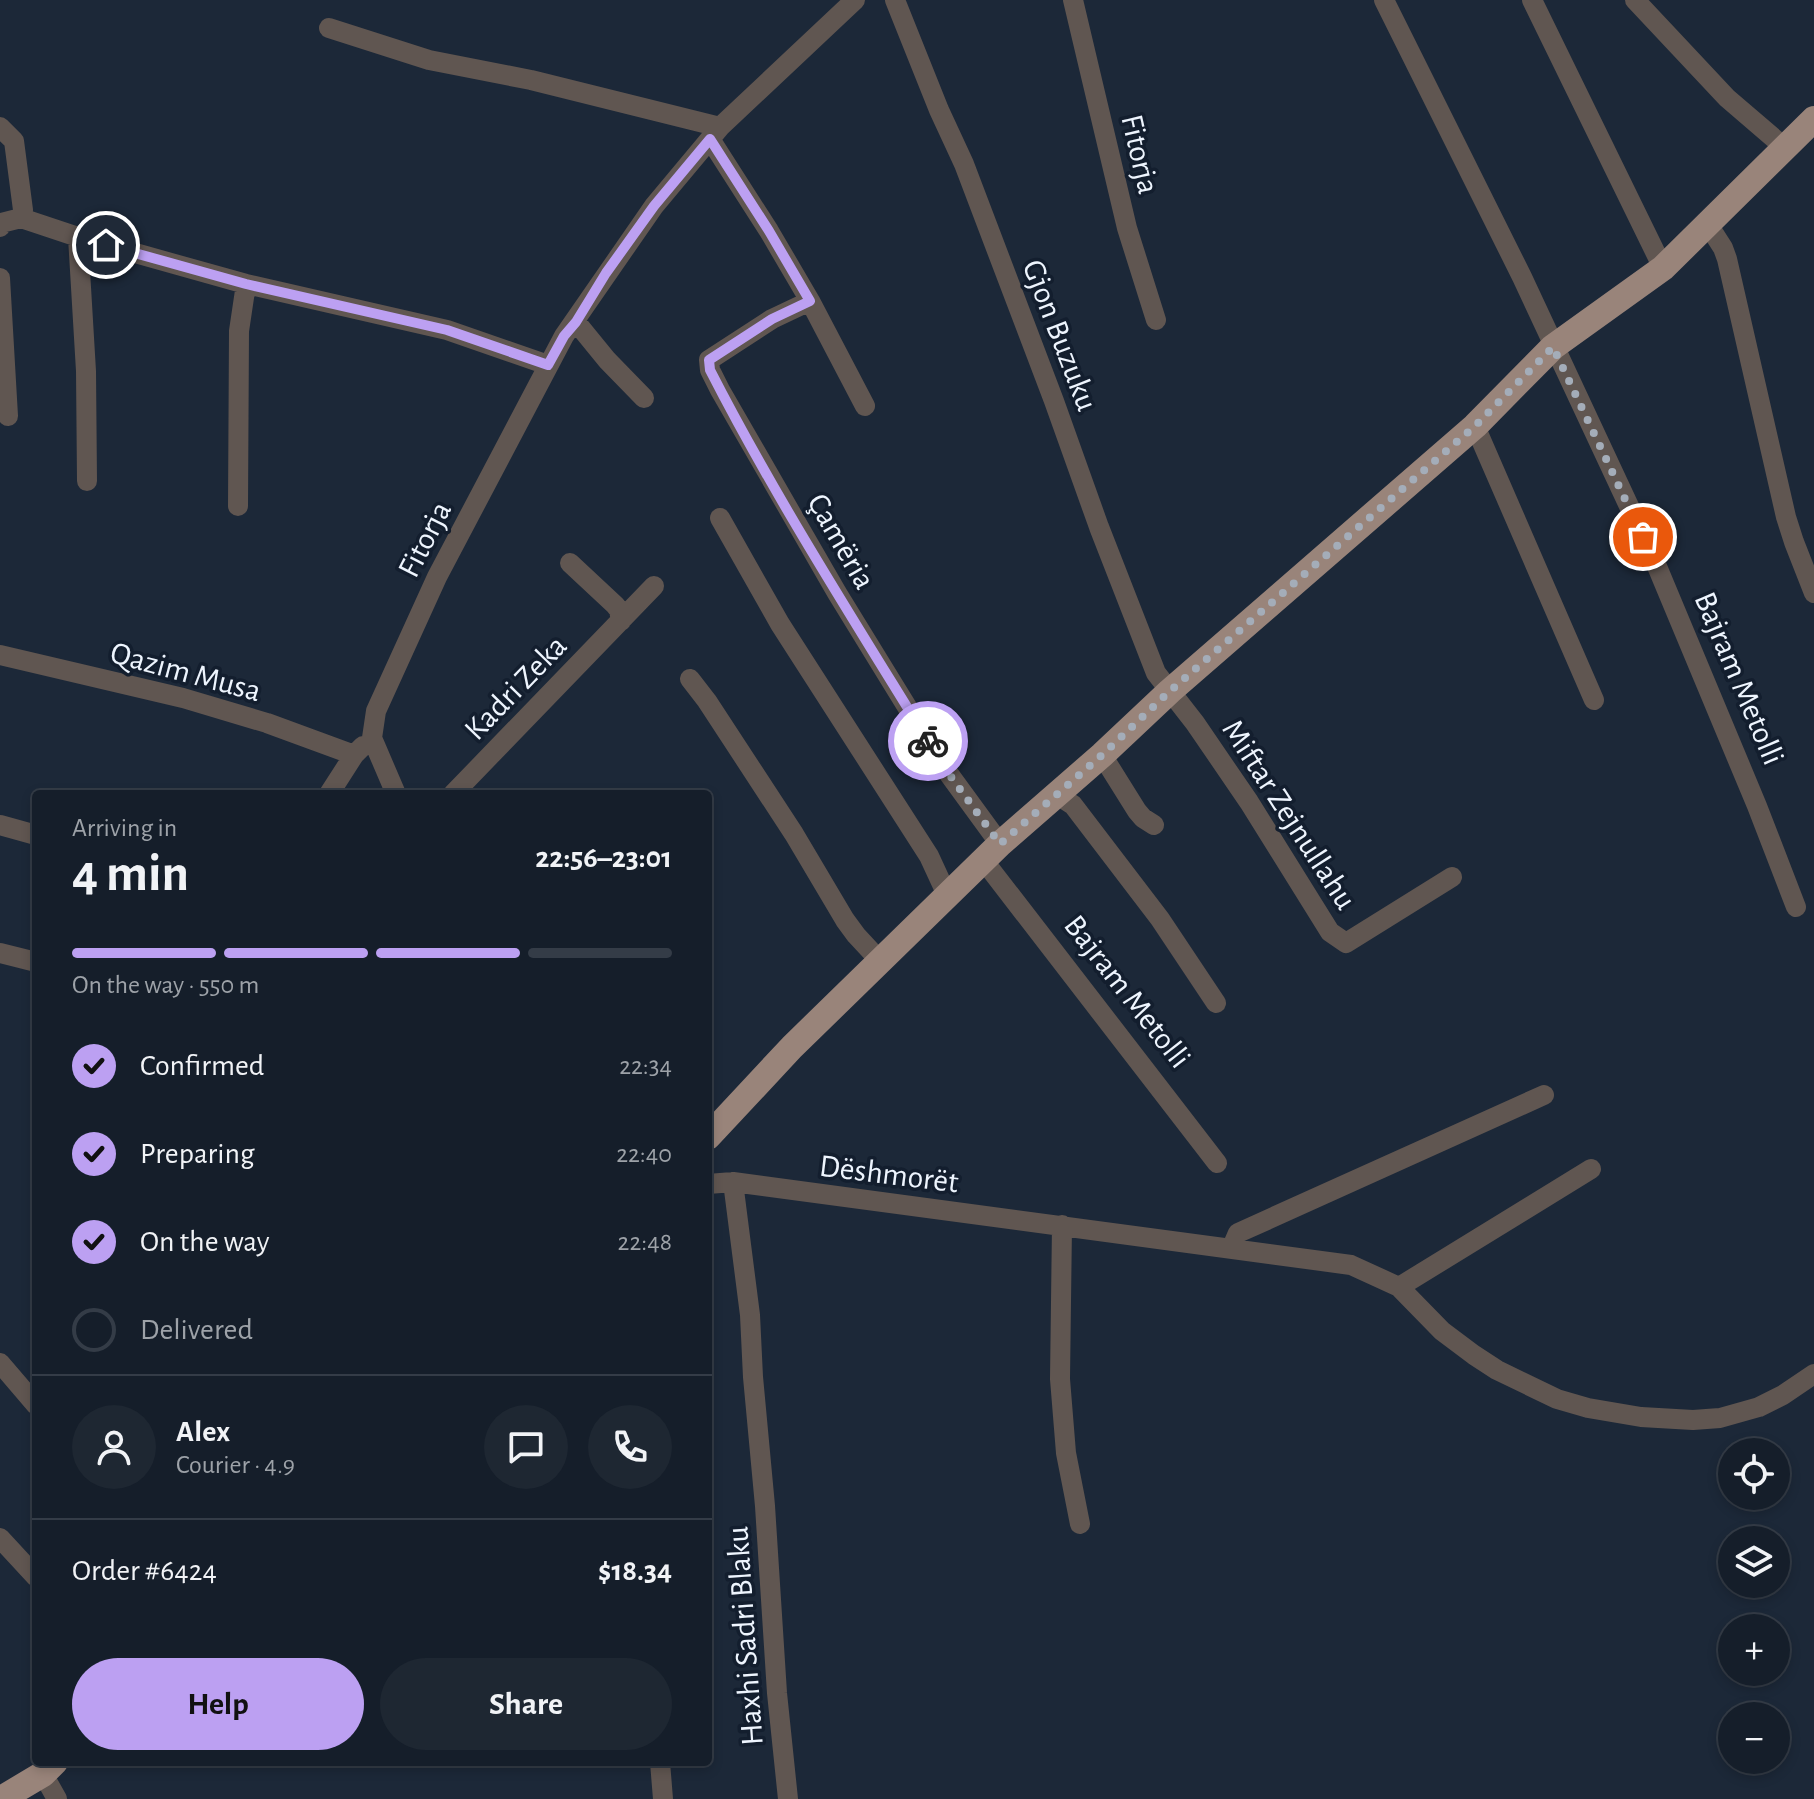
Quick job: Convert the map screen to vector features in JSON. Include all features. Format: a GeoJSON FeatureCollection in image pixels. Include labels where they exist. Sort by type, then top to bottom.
{"type":"FeatureCollection","features":[{"type":"Feature","properties":{"kind":"main road"},"geometry":{"type":"LineString","coordinates":[[712,1133],[792,1047],[992,852],[1170,691],[1475,426],[1553,347],[1663,268],[1814,119]]}},
{"type":"Feature","properties":{"kind":"main road"},"geometry":{"type":"LineString","coordinates":[[1,1799],[49,1768]]}},
{"type":"Feature","properties":{"kind":"street","name":"Fitorja"},"geometry":{"type":"LineString","coordinates":[[372,738],[376,711],[437,577],[564,336],[654,206],[715,133],[855,0]]}},
{"type":"Feature","properties":{"kind":"street","name":"Gjon Buzuku"},"geometry":{"type":"LineString","coordinates":[[895,0],[964,164],[1156,673],[1170,691]]}},
{"type":"Feature","properties":{"kind":"street","name":"Fitorja"},"geometry":{"type":"LineString","coordinates":[[1073,0],[1127,228],[1156,320]]}},
{"type":"Feature","properties":{"kind":"street","name":"Bajram Metolli"},"geometry":{"type":"LineString","coordinates":[[1384,0],[1470,169],[1656,564],[1796,907]]}},
{"type":"Feature","properties":{"kind":"street"},"geometry":{"type":"LineString","coordinates":[[1532,0],[1663,268]]}},
{"type":"Feature","properties":{"kind":"street"},"geometry":{"type":"LineString","coordinates":[[1635,0],[1727,98],[1784,147]]}},
{"type":"Feature","properties":{"kind":"street"},"geometry":{"type":"LineString","coordinates":[[329,28],[429,60],[531,80],[656,113],[715,133],[865,406]]}},
{"type":"Feature","properties":{"kind":"street"},"geometry":{"type":"LineString","coordinates":[[0,127],[14,141],[23,210],[21,218]]}},
{"type":"Feature","properties":{"kind":"street"},"geometry":{"type":"LineString","coordinates":[[0,227],[1,223],[21,218],[246,284],[447,330],[548,365]]}},
{"type":"Feature","properties":{"kind":"street"},"geometry":{"type":"LineString","coordinates":[[1707,223],[1727,259],[1786,517],[1814,593]]}},
{"type":"Feature","properties":{"kind":"street"},"geometry":{"type":"LineString","coordinates":[[78,237],[86,371],[87,481]]}},
{"type":"Feature","properties":{"kind":"street"},"geometry":{"type":"LineString","coordinates":[[0,278],[8,416]]}},
{"type":"Feature","properties":{"kind":"street"},"geometry":{"type":"LineString","coordinates":[[238,506],[239,331],[246,284]]}},
{"type":"Feature","properties":{"kind":"street","name":"Çamëria"},"geometry":{"type":"LineString","coordinates":[[810,301],[772,319],[709,360],[710,370],[767,473],[992,852]]}},
{"type":"Feature","properties":{"kind":"street"},"geometry":{"type":"LineString","coordinates":[[576,322],[644,398]]}},
{"type":"Feature","properties":{"kind":"street"},"geometry":{"type":"LineString","coordinates":[[1475,426],[1594,700]]}},
{"type":"Feature","properties":{"kind":"street"},"geometry":{"type":"LineString","coordinates":[[720,518],[780,624],[929,856],[947,895]]}},
{"type":"Feature","properties":{"kind":"street"},"geometry":{"type":"LineString","coordinates":[[570,563],[615,605],[621,621]]}},
{"type":"Feature","properties":{"kind":"street","name":"Kadri Zeka"},"geometry":{"type":"LineString","coordinates":[[457,790],[654,586]]}},
{"type":"Feature","properties":{"kind":"street","name":"Qazim Musa"},"geometry":{"type":"LineString","coordinates":[[0,655],[183,698],[267,723],[354,755]]}},
{"type":"Feature","properties":{"kind":"street"},"geometry":{"type":"LineString","coordinates":[[690,679],[794,834],[845,920],[881,962]]}},
{"type":"Feature","properties":{"kind":"street","name":"Miftar Zejnullahu"},"geometry":{"type":"LineString","coordinates":[[1170,691],[1249,802],[1330,932],[1338,938],[1346,943],[1452,877]]}},
{"type":"Feature","properties":{"kind":"street"},"geometry":{"type":"LineString","coordinates":[[332,790],[354,755],[372,738],[394,790]]}},
{"type":"Feature","properties":{"kind":"street"},"geometry":{"type":"LineString","coordinates":[[1102,755],[1137,811],[1154,825]]}},
{"type":"Feature","properties":{"kind":"street","name":"Bajram Metolli"},"geometry":{"type":"LineString","coordinates":[[1056,794],[1073,805],[1150,907],[1216,1003]]}},
{"type":"Feature","properties":{"kind":"street"},"geometry":{"type":"LineString","coordinates":[[0,825],[32,834]]}},
{"type":"Feature","properties":{"kind":"street","name":"Bajram Metolli"},"geometry":{"type":"LineString","coordinates":[[992,852],[1217,1163]]}},
{"type":"Feature","properties":{"kind":"street"},"geometry":{"type":"LineString","coordinates":[[0,953],[32,961]]}},
{"type":"Feature","properties":{"kind":"street"},"geometry":{"type":"LineString","coordinates":[[1232,1247],[1238,1233],[1544,1095]]}},
{"type":"Feature","properties":{"kind":"street"},"geometry":{"type":"LineString","coordinates":[[1399,1287],[1591,1169]]}},
{"type":"Feature","properties":{"kind":"street","name":"Dëshmorët"},"geometry":{"type":"LineString","coordinates":[[712,1184],[733,1182],[1351,1265],[1399,1287],[1442,1331],[1497,1370],[1557,1399],[1601,1411],[1654,1418],[1720,1418],[1759,1407],[1814,1374]]}},
{"type":"Feature","properties":{"kind":"street","name":"Haxhi Sadri Blaku"},"geometry":{"type":"LineString","coordinates":[[733,1182],[750,1315],[777,1693],[788,1799]]}},
{"type":"Feature","properties":{"kind":"street"},"geometry":{"type":"LineString","coordinates":[[1062,1225],[1060,1379],[1066,1453],[1080,1524]]}},
{"type":"Feature","properties":{"kind":"street"},"geometry":{"type":"LineString","coordinates":[[0,1363],[32,1400]]}},
{"type":"Feature","properties":{"kind":"street"},"geometry":{"type":"LineString","coordinates":[[0,1538],[32,1573]]}},
{"type":"Feature","properties":{"kind":"street"},"geometry":{"type":"LineString","coordinates":[[660,1766],[663,1799]]}},
{"type":"Feature","properties":{"kind":"street"},"geometry":{"type":"LineString","coordinates":[[49,1768],[57,1799]]}},
{"type":"Feature","properties":{"kind":"way so far"},"geometry":{"type":"LineString","coordinates":[[928,741],[1000,844],[1170,691],[1475,426],[1553,347],[1643,537]]}},
{"type":"Feature","properties":{"kind":"route"},"geometry":{"type":"LineString","coordinates":[[106,245],[246,284],[447,330],[548,365],[606,273],[654,206],[710,139],[810,301],[772,319],[709,360],[710,370],[837,593],[928,741]]}}]}
